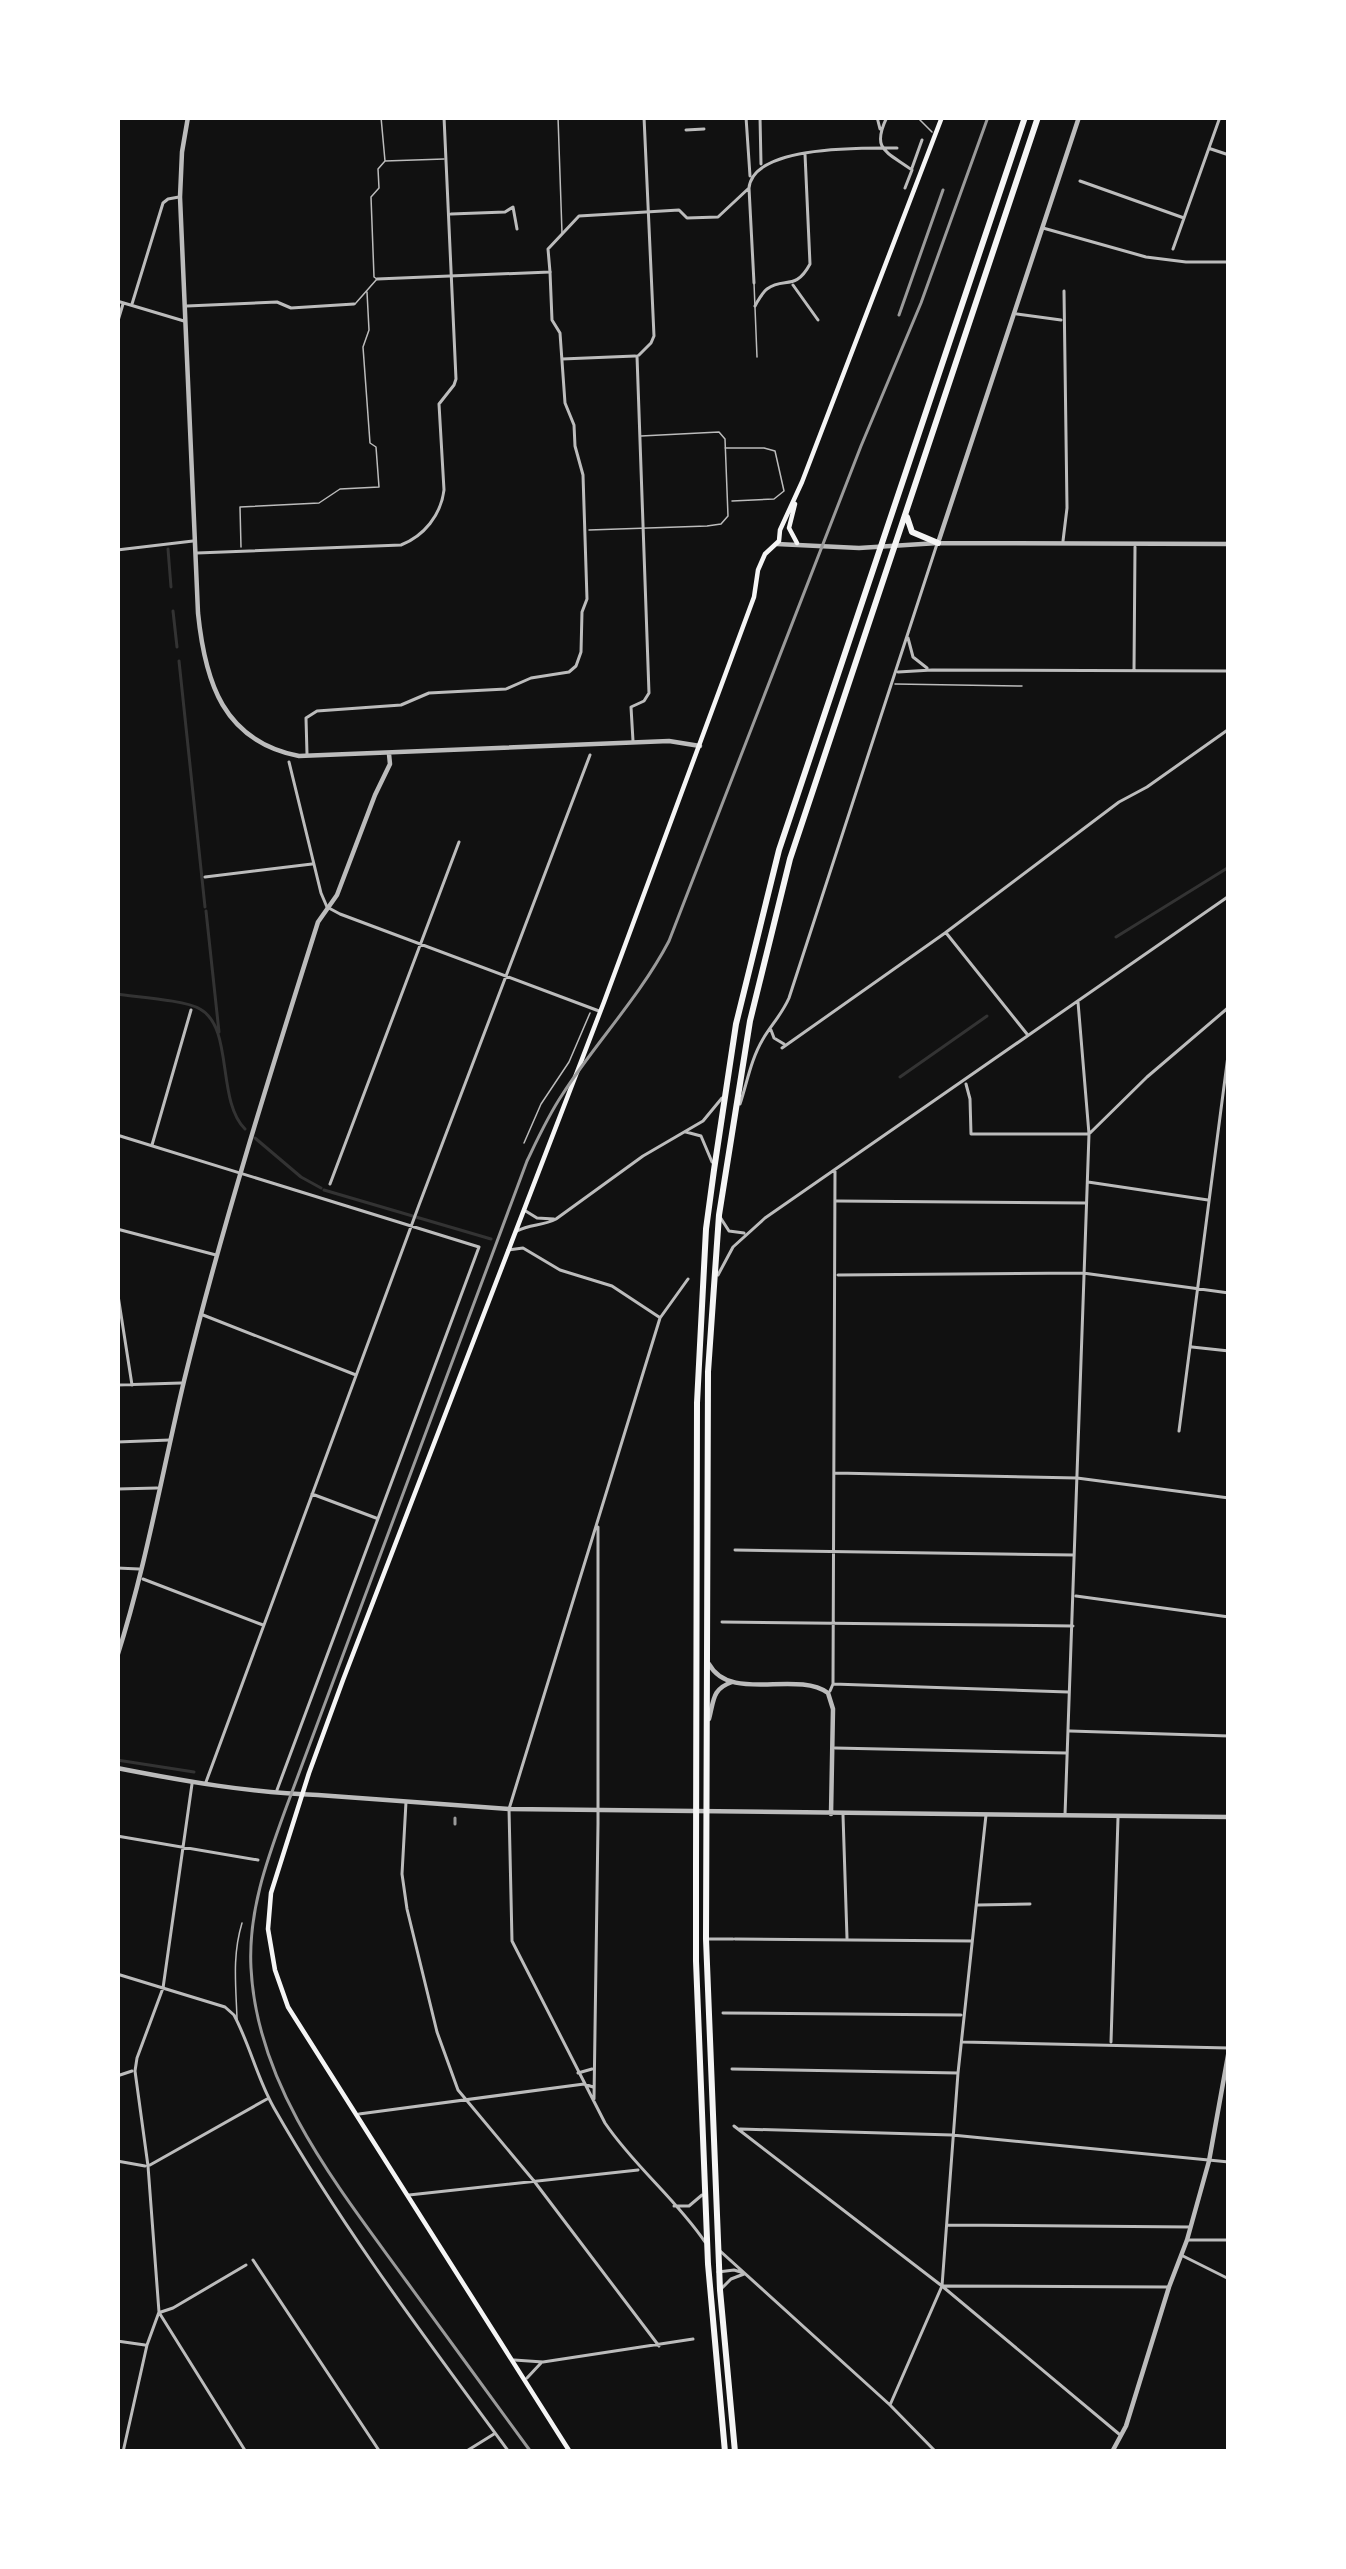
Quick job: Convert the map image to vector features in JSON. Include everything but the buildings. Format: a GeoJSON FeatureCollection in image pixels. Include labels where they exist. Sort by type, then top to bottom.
{"type":"FeatureCollection","features":[{"type":"Feature","properties":{"kind":"main road"},"geometry":{"type":"LineString","coordinates":[[570,2452],[288,2007],[275,1970],[268,1913],[274,1877],[303,1795],[700,746],[754,597],[758,570],[765,554],[777,544],[942,117]]}},
{"type":"Feature","properties":{"kind":"main road"},"geometry":{"type":"LineString","coordinates":[[725,2452],[707,2246],[695,1812],[697,1403],[714,1170],[736,1024],[779,850],[1025,117]]}},
{"type":"Feature","properties":{"kind":"main road"},"geometry":{"type":"LineString","coordinates":[[736,2452],[718,2248],[706,1939],[707,1387],[719,1215],[750,1021],[790,860],[1038,117]]}},
{"type":"Feature","properties":{"kind":"main road"},"geometry":{"type":"LineString","coordinates":[[797,493],[789,528],[797,543]]}},
{"type":"Feature","properties":{"kind":"main road"},"geometry":{"type":"LineString","coordinates":[[906,513],[912,532],[938,543]]}},
{"type":"Feature","properties":{"kind":"street"},"geometry":{"type":"LineString","coordinates":[[179,117],[188,118],[180,197],[202,644],[214,690],[230,716],[248,737],[290,758],[633,742],[700,746]]}},
{"type":"Feature","properties":{"kind":"street"},"geometry":{"type":"LineString","coordinates":[[195,553],[400,545],[416,538],[437,515],[444,490],[439,404],[456,379],[444,117]]}},
{"type":"Feature","properties":{"kind":"street"},"geometry":{"type":"LineString","coordinates":[[562,359],[637,356],[654,336],[644,117]]}},
{"type":"Feature","properties":{"kind":"street"},"geometry":{"type":"LineString","coordinates":[[746,117],[754,283]]}},
{"type":"Feature","properties":{"kind":"street"},"geometry":{"type":"LineString","coordinates":[[760,117],[761,166]]}},
{"type":"Feature","properties":{"kind":"street"},"geometry":{"type":"LineString","coordinates":[[877,117],[883,148],[912,170]]}},
{"type":"Feature","properties":{"kind":"street"},"geometry":{"type":"LineString","coordinates":[[880,131],[887,117]]}},
{"type":"Feature","properties":{"kind":"street"},"geometry":{"type":"LineString","coordinates":[[733,1123],[756,1053],[789,998],[1079,117]]}},
{"type":"Feature","properties":{"kind":"street"},"geometry":{"type":"LineString","coordinates":[[1173,249],[1220,117]]}},
{"type":"Feature","properties":{"kind":"street"},"geometry":{"type":"LineString","coordinates":[[686,130],[704,129]]}},
{"type":"Feature","properties":{"kind":"street"},"geometry":{"type":"LineString","coordinates":[[905,188],[922,140]]}},
{"type":"Feature","properties":{"kind":"street"},"geometry":{"type":"LineString","coordinates":[[750,178],[776,159],[897,148]]}},
{"type":"Feature","properties":{"kind":"street"},"geometry":{"type":"LineString","coordinates":[[1209,149],[1229,155]]}},
{"type":"Feature","properties":{"kind":"street"},"geometry":{"type":"LineString","coordinates":[[754,306],[769,287],[792,283],[810,265],[805,154]]}},
{"type":"Feature","properties":{"kind":"street"},"geometry":{"type":"LineString","coordinates":[[1080,181],[1184,218]]}},
{"type":"Feature","properties":{"kind":"street"},"geometry":{"type":"LineString","coordinates":[[307,756],[306,718],[317,710],[401,705],[429,693],[506,689],[531,678],[573,670],[581,652],[587,599],[583,475],[565,404],[560,333],[552,320],[548,249],[579,216],[648,209],[679,211],[687,218],[718,217],[749,188]]}},
{"type":"Feature","properties":{"kind":"street"},"geometry":{"type":"LineString","coordinates":[[132,304],[163,203],[180,197]]}},
{"type":"Feature","properties":{"kind":"street"},"geometry":{"type":"LineString","coordinates":[[449,214],[505,212],[513,207],[518,229]]}},
{"type":"Feature","properties":{"kind":"street"},"geometry":{"type":"LineString","coordinates":[[1043,228],[1146,257],[1229,262]]}},
{"type":"Feature","properties":{"kind":"street"},"geometry":{"type":"LineString","coordinates":[[377,279],[550,272]]}},
{"type":"Feature","properties":{"kind":"street"},"geometry":{"type":"LineString","coordinates":[[792,283],[818,320]]}},
{"type":"Feature","properties":{"kind":"street"},"geometry":{"type":"LineString","coordinates":[[1063,543],[1067,518],[1064,291]]}},
{"type":"Feature","properties":{"kind":"street"},"geometry":{"type":"LineString","coordinates":[[117,325],[120,302],[185,322]]}},
{"type":"Feature","properties":{"kind":"street"},"geometry":{"type":"LineString","coordinates":[[185,306],[354,304]]}},
{"type":"Feature","properties":{"kind":"street"},"geometry":{"type":"LineString","coordinates":[[1015,314],[1064,321]]}},
{"type":"Feature","properties":{"kind":"street"},"geometry":{"type":"LineString","coordinates":[[633,742],[631,707],[650,692],[637,356]]}},
{"type":"Feature","properties":{"kind":"street"},"geometry":{"type":"LineString","coordinates":[[117,550],[195,541]]}},
{"type":"Feature","properties":{"kind":"street"},"geometry":{"type":"LineString","coordinates":[[777,544],[830,548],[938,543],[1229,544]]}},
{"type":"Feature","properties":{"kind":"street"},"geometry":{"type":"LineString","coordinates":[[1134,671],[1136,544]]}},
{"type":"Feature","properties":{"kind":"street"},"geometry":{"type":"LineString","coordinates":[[908,637],[913,658],[932,670]]}},
{"type":"Feature","properties":{"kind":"street"},"geometry":{"type":"LineString","coordinates":[[896,672],[1229,671]]}},
{"type":"Feature","properties":{"kind":"street"},"geometry":{"type":"LineString","coordinates":[[770,1028],[784,1046],[946,933],[1119,802],[1229,729]]}},
{"type":"Feature","properties":{"kind":"street"},"geometry":{"type":"LineString","coordinates":[[117,1658],[249,1138],[318,922],[338,895],[390,764],[389,753]]}},
{"type":"Feature","properties":{"kind":"street"},"geometry":{"type":"LineString","coordinates":[[206,1784],[590,755]]}},
{"type":"Feature","properties":{"kind":"street"},"geometry":{"type":"LineString","coordinates":[[290,758],[327,907],[601,1012]]}},
{"type":"Feature","properties":{"kind":"street"},"geometry":{"type":"LineString","coordinates":[[330,1184],[459,842]]}},
{"type":"Feature","properties":{"kind":"street"},"geometry":{"type":"LineString","coordinates":[[206,877],[314,863]]}},
{"type":"Feature","properties":{"kind":"street"},"geometry":{"type":"LineString","coordinates":[[712,1292],[722,1265],[746,1233],[1229,896]]}},
{"type":"Feature","properties":{"kind":"street"},"geometry":{"type":"LineString","coordinates":[[946,933],[1029,1036]]}},
{"type":"Feature","properties":{"kind":"street"},"geometry":{"type":"LineString","coordinates":[[1065,1815],[1089,1134],[1078,1002]]}},
{"type":"Feature","properties":{"kind":"street"},"geometry":{"type":"LineString","coordinates":[[965,1080],[970,1134],[1089,1134],[1229,1006]]}},
{"type":"Feature","properties":{"kind":"street"},"geometry":{"type":"LineString","coordinates":[[152,1147],[191,1010]]}},
{"type":"Feature","properties":{"kind":"street"},"geometry":{"type":"LineString","coordinates":[[1179,1431],[1229,1048]]}},
{"type":"Feature","properties":{"kind":"street"},"geometry":{"type":"LineString","coordinates":[[516,1232],[556,1219],[711,1114],[725,1091]]}},
{"type":"Feature","properties":{"kind":"street"},"geometry":{"type":"LineString","coordinates":[[684,1131],[701,1136],[714,1170]]}},
{"type":"Feature","properties":{"kind":"street"},"geometry":{"type":"LineString","coordinates":[[117,1135],[239,1174],[414,1220],[479,1247],[275,1793]]}},
{"type":"Feature","properties":{"kind":"street"},"geometry":{"type":"LineString","coordinates":[[832,1814],[836,1169]]}},
{"type":"Feature","properties":{"kind":"street"},"geometry":{"type":"LineString","coordinates":[[1088,1182],[1210,1200]]}},
{"type":"Feature","properties":{"kind":"street"},"geometry":{"type":"LineString","coordinates":[[836,1201],[1087,1203]]}},
{"type":"Feature","properties":{"kind":"street"},"geometry":{"type":"LineString","coordinates":[[524,1210],[537,1218],[556,1219]]}},
{"type":"Feature","properties":{"kind":"street"},"geometry":{"type":"LineString","coordinates":[[719,1215],[729,1231],[746,1233]]}},
{"type":"Feature","properties":{"kind":"street"},"geometry":{"type":"LineString","coordinates":[[117,1229],[218,1256]]}},
{"type":"Feature","properties":{"kind":"street"},"geometry":{"type":"LineString","coordinates":[[508,1250],[524,1248],[560,1270],[612,1286],[660,1318]]}},
{"type":"Feature","properties":{"kind":"street"},"geometry":{"type":"LineString","coordinates":[[836,1275],[1083,1273],[1229,1293]]}},
{"type":"Feature","properties":{"kind":"street"},"geometry":{"type":"LineString","coordinates":[[688,1279],[660,1318],[509,1809],[509,1919],[512,1941],[595,2105],[621,2146],[707,2246]]}},
{"type":"Feature","properties":{"kind":"street"},"geometry":{"type":"LineString","coordinates":[[117,1289],[132,1385]]}},
{"type":"Feature","properties":{"kind":"street"},"geometry":{"type":"LineString","coordinates":[[202,1314],[356,1376]]}},
{"type":"Feature","properties":{"kind":"street"},"geometry":{"type":"LineString","coordinates":[[1191,1346],[1229,1351]]}},
{"type":"Feature","properties":{"kind":"street"},"geometry":{"type":"LineString","coordinates":[[117,1385],[184,1383]]}},
{"type":"Feature","properties":{"kind":"street"},"geometry":{"type":"LineString","coordinates":[[117,1442],[172,1440]]}},
{"type":"Feature","properties":{"kind":"street"},"geometry":{"type":"LineString","coordinates":[[833,1473],[1077,1478],[1229,1498]]}},
{"type":"Feature","properties":{"kind":"street"},"geometry":{"type":"LineString","coordinates":[[117,1489],[161,1489]]}},
{"type":"Feature","properties":{"kind":"street"},"geometry":{"type":"LineString","coordinates":[[312,1494],[378,1519]]}},
{"type":"Feature","properties":{"kind":"street"},"geometry":{"type":"LineString","coordinates":[[595,2105],[598,1519]]}},
{"type":"Feature","properties":{"kind":"street"},"geometry":{"type":"LineString","coordinates":[[735,1550],[1074,1555]]}},
{"type":"Feature","properties":{"kind":"street"},"geometry":{"type":"LineString","coordinates":[[585,1561],[599,1564]]}},
{"type":"Feature","properties":{"kind":"street"},"geometry":{"type":"LineString","coordinates":[[117,1568],[143,1570]]}},
{"type":"Feature","properties":{"kind":"street"},"geometry":{"type":"LineString","coordinates":[[141,1578],[264,1626]]}},
{"type":"Feature","properties":{"kind":"street"},"geometry":{"type":"LineString","coordinates":[[1074,1596],[1229,1617]]}},
{"type":"Feature","properties":{"kind":"street"},"geometry":{"type":"LineString","coordinates":[[722,1622],[1073,1626]]}},
{"type":"Feature","properties":{"kind":"street"},"geometry":{"type":"LineString","coordinates":[[706,1653],[716,1676],[732,1682],[813,1686],[830,1695]]}},
{"type":"Feature","properties":{"kind":"street"},"geometry":{"type":"LineString","coordinates":[[707,1725],[714,1694],[732,1682]]}},
{"type":"Feature","properties":{"kind":"street"},"geometry":{"type":"LineString","coordinates":[[833,1684],[1070,1692]]}},
{"type":"Feature","properties":{"kind":"street"},"geometry":{"type":"LineString","coordinates":[[1068,1731],[1229,1736]]}},
{"type":"Feature","properties":{"kind":"street"},"geometry":{"type":"LineString","coordinates":[[833,1748],[1067,1753]]}},
{"type":"Feature","properties":{"kind":"street"},"geometry":{"type":"LineString","coordinates":[[119,1769],[275,1793],[509,1809],[1229,1817]]}},
{"type":"Feature","properties":{"kind":"street"},"geometry":{"type":"LineString","coordinates":[[122,2452],[159,2312],[135,2071],[163,1988],[192,1782]]}},
{"type":"Feature","properties":{"kind":"street"},"geometry":{"type":"LineString","coordinates":[[406,1802],[402,1874],[407,1909],[437,2032],[458,2090],[659,2346]]}},
{"type":"Feature","properties":{"kind":"street"},"geometry":{"type":"LineString","coordinates":[[843,1814],[847,1938]]}},
{"type":"Feature","properties":{"kind":"street"},"geometry":{"type":"LineString","coordinates":[[890,2405],[942,2286],[952,2135],[986,1815]]}},
{"type":"Feature","properties":{"kind":"street"},"geometry":{"type":"LineString","coordinates":[[1112,2046],[1118,1816]]}},
{"type":"Feature","properties":{"kind":"street"},"geometry":{"type":"LineString","coordinates":[[117,1836],[258,1860]]}},
{"type":"Feature","properties":{"kind":"street"},"geometry":{"type":"LineString","coordinates":[[977,1905],[1030,1904]]}},
{"type":"Feature","properties":{"kind":"street"},"geometry":{"type":"LineString","coordinates":[[706,1939],[972,1941]]}},
{"type":"Feature","properties":{"kind":"street"},"geometry":{"type":"LineString","coordinates":[[117,1974],[225,2007],[237,2019],[268,2098],[338,2211],[509,2452]]}},
{"type":"Feature","properties":{"kind":"street"},"geometry":{"type":"LineString","coordinates":[[723,2013],[965,2015]]}},
{"type":"Feature","properties":{"kind":"street"},"geometry":{"type":"LineString","coordinates":[[962,2042],[1229,2053],[1190,2227],[1112,2452]]}},
{"type":"Feature","properties":{"kind":"street"},"geometry":{"type":"LineString","coordinates":[[732,2068],[958,2073]]}},
{"type":"Feature","properties":{"kind":"street"},"geometry":{"type":"LineString","coordinates":[[578,2073],[594,2069]]}},
{"type":"Feature","properties":{"kind":"street"},"geometry":{"type":"LineString","coordinates":[[117,2076],[135,2071]]}},
{"type":"Feature","properties":{"kind":"street"},"geometry":{"type":"LineString","coordinates":[[357,2114],[584,2084],[594,2087]]}},
{"type":"Feature","properties":{"kind":"street"},"geometry":{"type":"LineString","coordinates":[[117,2161],[148,2166],[268,2098]]}},
{"type":"Feature","properties":{"kind":"street"},"geometry":{"type":"LineString","coordinates":[[1220,2102],[1229,2102]]}},
{"type":"Feature","properties":{"kind":"street"},"geometry":{"type":"LineString","coordinates":[[1121,2435],[942,2286],[736,2127],[952,2135],[1229,2162]]}},
{"type":"Feature","properties":{"kind":"street"},"geometry":{"type":"LineString","coordinates":[[407,2195],[640,2169]]}},
{"type":"Feature","properties":{"kind":"street"},"geometry":{"type":"LineString","coordinates":[[674,2206],[695,2203],[705,2188]]}},
{"type":"Feature","properties":{"kind":"street"},"geometry":{"type":"LineString","coordinates":[[946,2225],[1190,2227]]}},
{"type":"Feature","properties":{"kind":"street"},"geometry":{"type":"LineString","coordinates":[[1186,2240],[1229,2240]]}},
{"type":"Feature","properties":{"kind":"street"},"geometry":{"type":"LineString","coordinates":[[718,2248],[936,2452]]}},
{"type":"Feature","properties":{"kind":"street"},"geometry":{"type":"LineString","coordinates":[[1181,2255],[1229,2279]]}},
{"type":"Feature","properties":{"kind":"street"},"geometry":{"type":"LineString","coordinates":[[253,2260],[380,2452]]}},
{"type":"Feature","properties":{"kind":"street"},"geometry":{"type":"LineString","coordinates":[[159,2312],[246,2265]]}},
{"type":"Feature","properties":{"kind":"street"},"geometry":{"type":"LineString","coordinates":[[709,2280],[720,2272],[746,2273]]}},
{"type":"Feature","properties":{"kind":"street"},"geometry":{"type":"LineString","coordinates":[[721,2290],[746,2273]]}},
{"type":"Feature","properties":{"kind":"street"},"geometry":{"type":"LineString","coordinates":[[942,2286],[1169,2287]]}},
{"type":"Feature","properties":{"kind":"street"},"geometry":{"type":"LineString","coordinates":[[159,2312],[246,2452]]}},
{"type":"Feature","properties":{"kind":"street"},"geometry":{"type":"LineString","coordinates":[[512,2360],[543,2362],[693,2339]]}},
{"type":"Feature","properties":{"kind":"street"},"geometry":{"type":"LineString","coordinates":[[117,2341],[147,2345]]}},
{"type":"Feature","properties":{"kind":"street"},"geometry":{"type":"LineString","coordinates":[[526,2381],[543,2362]]}},
{"type":"Feature","properties":{"kind":"street"},"geometry":{"type":"LineString","coordinates":[[465,2452],[496,2434]]}},
{"type":"Feature","properties":{"kind":"lane"},"geometry":{"type":"LineString","coordinates":[[354,304],[377,279],[371,197],[379,188],[378,170],[385,161],[381,117]]}},
{"type":"Feature","properties":{"kind":"lane"},"geometry":{"type":"LineString","coordinates":[[558,117],[562,232]]}},
{"type":"Feature","properties":{"kind":"lane"},"geometry":{"type":"LineString","coordinates":[[917,117],[935,134]]}},
{"type":"Feature","properties":{"kind":"lane"},"geometry":{"type":"LineString","coordinates":[[385,161],[446,159]]}},
{"type":"Feature","properties":{"kind":"lane"},"geometry":{"type":"LineString","coordinates":[[754,283],[757,357]]}},
{"type":"Feature","properties":{"kind":"lane"},"geometry":{"type":"LineString","coordinates":[[241,551],[240,506],[319,503],[340,489],[379,487],[366,404],[367,292]]}},
{"type":"Feature","properties":{"kind":"lane"},"geometry":{"type":"LineString","coordinates":[[585,530],[721,524],[728,516],[725,439],[719,432],[641,436]]}},
{"type":"Feature","properties":{"kind":"lane"},"geometry":{"type":"LineString","coordinates":[[725,448],[771,448],[784,491],[775,499],[728,501]]}},
{"type":"Feature","properties":{"kind":"lane"},"geometry":{"type":"LineString","coordinates":[[893,683],[1022,686]]}},
{"type":"Feature","properties":{"kind":"lane"},"geometry":{"type":"LineString","coordinates":[[524,1143],[541,1104],[569,1062],[592,1008]]}},
{"type":"Feature","properties":{"kind":"lane"},"geometry":{"type":"LineString","coordinates":[[237,2019],[235,1956],[242,1922]]}},
{"type":"Feature","properties":{"kind":"lane"},"geometry":{"type":"LineString","coordinates":[[225,2007],[234,1992]]}},
{"type":"Feature","properties":{"kind":"waterway"},"geometry":{"type":"LineString","coordinates":[[168,549],[171,587]]}},
{"type":"Feature","properties":{"kind":"waterway"},"geometry":{"type":"LineString","coordinates":[[173,611],[177,647]]}},
{"type":"Feature","properties":{"kind":"waterway"},"geometry":{"type":"LineString","coordinates":[[179,661],[205,907]]}},
{"type":"Feature","properties":{"kind":"waterway"},"geometry":{"type":"LineString","coordinates":[[1116,937],[1229,867]]}},
{"type":"Feature","properties":{"kind":"waterway"},"geometry":{"type":"LineString","coordinates":[[206,911],[219,1032]]}},
{"type":"Feature","properties":{"kind":"waterway"},"geometry":{"type":"LineString","coordinates":[[117,994],[183,1003],[211,1018],[222,1048],[231,1101],[245,1129]]}},
{"type":"Feature","properties":{"kind":"waterway"},"geometry":{"type":"LineString","coordinates":[[900,1077],[987,1016]]}},
{"type":"Feature","properties":{"kind":"waterway"},"geometry":{"type":"LineString","coordinates":[[255,1138],[321,1188]]}},
{"type":"Feature","properties":{"kind":"waterway"},"geometry":{"type":"LineString","coordinates":[[324,1190],[491,1239]]}},
{"type":"Feature","properties":{"kind":"waterway"},"geometry":{"type":"LineString","coordinates":[[117,1760],[194,1772]]}},
{"type":"Feature","properties":{"kind":"tram line"},"geometry":{"type":"LineString","coordinates":[[531,2452],[329,2173],[285,2095],[257,2012],[251,1968],[256,1906],[286,1808],[527,1161],[562,1095],[669,941],[921,303],[988,117]]}},
{"type":"Feature","properties":{"kind":"tram line"},"geometry":{"type":"LineString","coordinates":[[899,315],[943,190]]}},
{"type":"Feature","properties":{"kind":"tram line"},"geometry":{"type":"LineString","coordinates":[[455,1818],[455,1824]]}}]}
